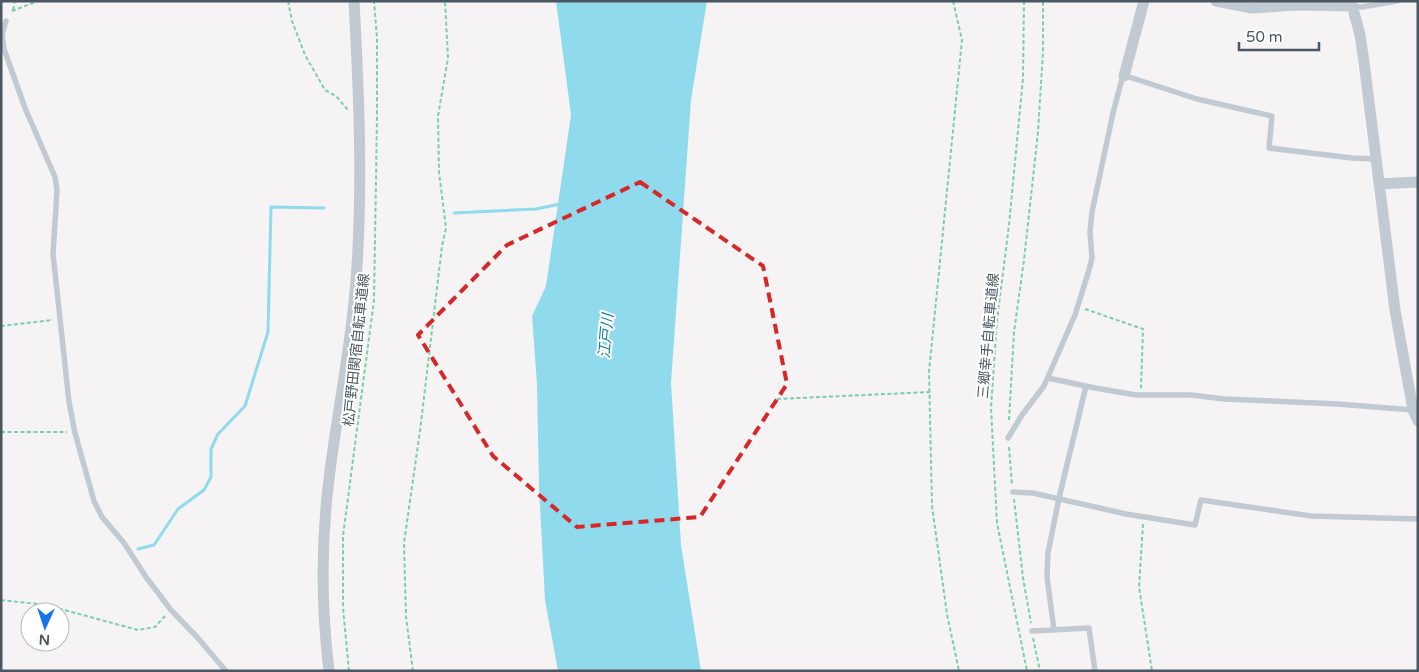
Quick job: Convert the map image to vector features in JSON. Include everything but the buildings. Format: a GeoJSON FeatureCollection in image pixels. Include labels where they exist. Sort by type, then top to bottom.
{"type":"FeatureCollection","features":[{"type":"Feature","properties":{"kind":"street"},"geometry":{"type":"LineString","coordinates":[[329,671],[323,605],[324,530],[356,281],[359,124],[354,1]]}},
{"type":"Feature","properties":{"kind":"street"},"geometry":{"type":"LineString","coordinates":[[1124,76],[1144,1]]}},
{"type":"Feature","properties":{"kind":"street"},"geometry":{"type":"LineString","coordinates":[[1216,1],[1252,8],[1352,4],[1360,34],[1364,62],[1394,310],[1416,415]]}},
{"type":"Feature","properties":{"kind":"street"},"geometry":{"type":"LineString","coordinates":[[1379,184],[1418,182]]}},
{"type":"Feature","properties":{"kind":"lane"},"geometry":{"type":"LineString","coordinates":[[1352,4],[1362,7],[1397,1]]}},
{"type":"Feature","properties":{"kind":"lane"},"geometry":{"type":"LineString","coordinates":[[6,21],[2,34],[4,49],[25,108],[55,178],[57,190],[53,254],[69,402],[75,432],[94,501],[102,517],[124,543],[170,610],[197,637],[226,671]]}},
{"type":"Feature","properties":{"kind":"lane"},"geometry":{"type":"LineString","coordinates":[[1008,438],[1022,415],[1044,386],[1078,307],[1092,258],[1090,232],[1092,212],[1109,128],[1123,75],[1198,99],[1272,116],[1269,148],[1376,159]]}},
{"type":"Feature","properties":{"kind":"lane"},"geometry":{"type":"LineString","coordinates":[[1048,378],[1140,395],[1173,394],[1224,400],[1345,404],[1416,415]]}},
{"type":"Feature","properties":{"kind":"lane"},"geometry":{"type":"LineString","coordinates":[[1054,630],[1047,568],[1059,498],[1086,386]]}},
{"type":"Feature","properties":{"kind":"lane"},"geometry":{"type":"LineString","coordinates":[[1013,492],[1034,492],[1126,514],[1195,525],[1201,500],[1311,516],[1418,520]]}},
{"type":"Feature","properties":{"kind":"lane"},"geometry":{"type":"LineString","coordinates":[[1032,631],[1089,628],[1095,671]]}},
{"type":"Feature","properties":{"kind":"path"},"geometry":{"type":"LineString","coordinates":[[12,12],[38,1]]}},
{"type":"Feature","properties":{"kind":"path"},"geometry":{"type":"LineString","coordinates":[[288,1],[292,21],[305,55],[325,90],[336,96],[359,124]]}},
{"type":"Feature","properties":{"kind":"path","name":"松戸野田関宿自転車道線"},"geometry":{"type":"LineString","coordinates":[[349,671],[343,608],[343,536],[374,300],[377,107],[377,38],[374,1]]}},
{"type":"Feature","properties":{"kind":"path"},"geometry":{"type":"LineString","coordinates":[[413,671],[406,616],[404,542],[420,431],[442,246],[446,228],[439,172],[438,116],[448,58],[445,1]]}},
{"type":"Feature","properties":{"kind":"path"},"geometry":{"type":"LineString","coordinates":[[954,1],[962,40],[929,372],[932,506],[947,614],[958,671]]}},
{"type":"Feature","properties":{"kind":"path","name":"三郷幸手自転車道線"},"geometry":{"type":"LineString","coordinates":[[1024,1],[1023,78],[998,320],[991,408],[997,523],[1027,671]]}},
{"type":"Feature","properties":{"kind":"path"},"geometry":{"type":"LineString","coordinates":[[1009,420],[1014,332],[1038,132],[1043,1]]}},
{"type":"Feature","properties":{"kind":"path"},"geometry":{"type":"LineString","coordinates":[[1078,307],[1143,329],[1140,395]]}},
{"type":"Feature","properties":{"kind":"path"},"geometry":{"type":"LineString","coordinates":[[1,326],[61,319]]}},
{"type":"Feature","properties":{"kind":"path"},"geometry":{"type":"LineString","coordinates":[[777,399],[930,392]]}},
{"type":"Feature","properties":{"kind":"path"},"geometry":{"type":"LineString","coordinates":[[1,432],[75,432]]}},
{"type":"Feature","properties":{"kind":"path"},"geometry":{"type":"LineString","coordinates":[[1008,438],[1023,578],[1040,671]]}},
{"type":"Feature","properties":{"kind":"path"},"geometry":{"type":"LineString","coordinates":[[1144,517],[1139,587],[1152,671]]}},
{"type":"Feature","properties":{"kind":"path"},"geometry":{"type":"LineString","coordinates":[[1,600],[46,605],[138,630],[155,627],[170,610]]}},
{"type":"Feature","properties":{"kind":"highlighted area"},"geometry":{"type":"Polygon","coordinates":[[[640,182],[763,266],[787,384],[700,517],[577,527],[493,456],[418,335],[507,245],[640,182]]]}},
{"type":"Feature","properties":{"kind":"water","name":"江戸川"},"geometry":{"type":"Polygon","coordinates":[[[556,1],[707,1],[691,100],[671,383],[681,545],[701,671],[558,671],[545,600],[539,486],[537,384],[532,316],[546,286],[571,115],[556,1]]]}},
{"type":"Feature","properties":{"kind":"waterway"},"geometry":{"type":"LineString","coordinates":[[454,213],[536,209],[560,204]]}},
{"type":"Feature","properties":{"kind":"waterway"},"geometry":{"type":"LineString","coordinates":[[138,549],[154,545],[178,509],[204,490],[211,477],[211,449],[218,434],[245,406],[268,332],[271,207],[324,208]]}}]}
